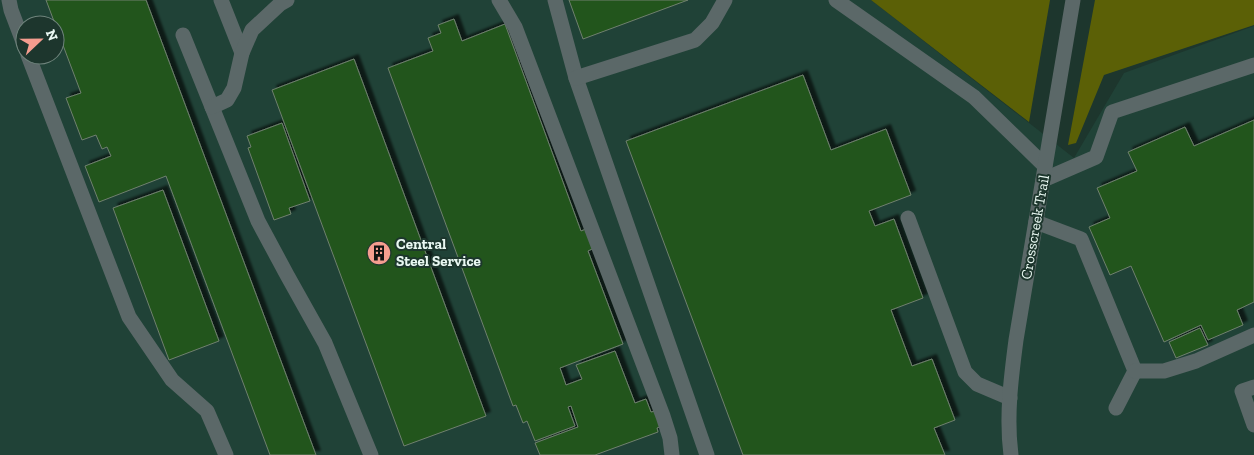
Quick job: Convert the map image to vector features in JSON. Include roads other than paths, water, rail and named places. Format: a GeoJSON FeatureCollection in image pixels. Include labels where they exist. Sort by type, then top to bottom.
{"type":"FeatureCollection","features":[{"type":"Feature","properties":{"kind":"street"},"geometry":{"type":"LineString","coordinates":[[9,0],[15,21]]}},
{"type":"Feature","properties":{"kind":"street"},"geometry":{"type":"LineString","coordinates":[[221,0],[242,53]]}},
{"type":"Feature","properties":{"kind":"street"},"geometry":{"type":"LineString","coordinates":[[212,107],[227,100],[234,88],[242,53],[252,30],[280,4],[287,0]]}},
{"type":"Feature","properties":{"kind":"street"},"geometry":{"type":"LineString","coordinates":[[500,0],[514,27],[663,416],[670,438],[672,455]]}},
{"type":"Feature","properties":{"kind":"street"},"geometry":{"type":"LineString","coordinates":[[555,0],[576,78],[707,455]]}},
{"type":"Feature","properties":{"kind":"street"},"geometry":{"type":"LineString","coordinates":[[576,78],[695,40],[712,23],[725,0]]}},
{"type":"Feature","properties":{"kind":"street"},"geometry":{"type":"LineString","coordinates":[[836,0],[974,97],[1044,173],[1096,157],[1112,112],[1254,65]]}},
{"type":"Feature","properties":{"kind":"street","name":"Crosscreek Trail"},"geometry":{"type":"LineString","coordinates":[[1011,455],[1009,440],[1010,398],[1016,340],[1073,0]]}},
{"type":"Feature","properties":{"kind":"street"},"geometry":{"type":"LineString","coordinates":[[183,34],[258,221],[325,343],[371,455]]}},
{"type":"Feature","properties":{"kind":"street"},"geometry":{"type":"LineString","coordinates":[[32,65],[128,317],[172,380],[206,410],[226,455]]}},
{"type":"Feature","properties":{"kind":"street"},"geometry":{"type":"LineString","coordinates":[[908,218],[965,372],[977,384],[1010,398]]}},
{"type":"Feature","properties":{"kind":"street"},"geometry":{"type":"LineString","coordinates":[[1036,222],[1082,239],[1135,371],[1116,408]]}},
{"type":"Feature","properties":{"kind":"street"},"geometry":{"type":"LineString","coordinates":[[1135,371],[1164,371],[1196,361],[1254,335]]}},
{"type":"Feature","properties":{"kind":"street"},"geometry":{"type":"LineString","coordinates":[[1254,387],[1242,391],[1254,425]]}},
{"type":"Feature","properties":{"kind":"place","name":"Central Steel Service"},"geometry":{"type":"Point","coordinates":[379,253]}}]}
